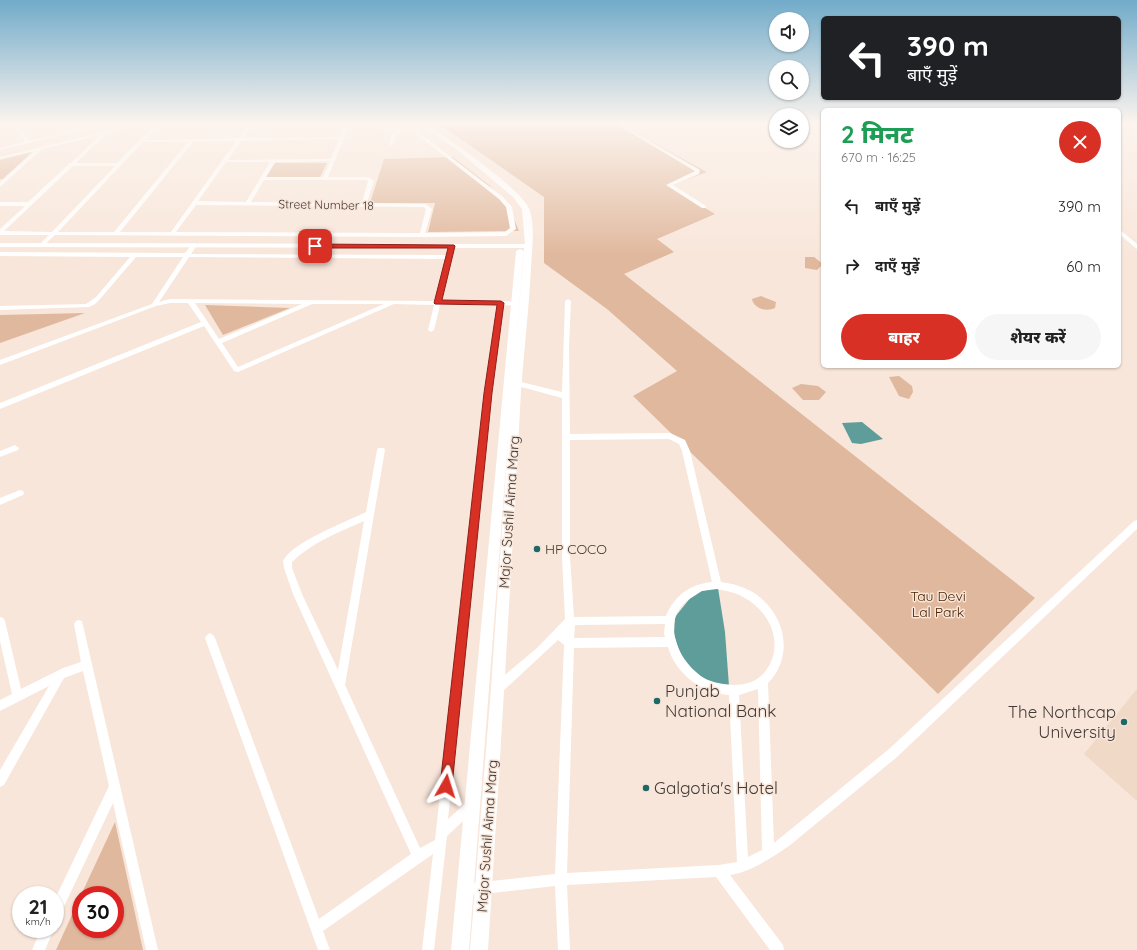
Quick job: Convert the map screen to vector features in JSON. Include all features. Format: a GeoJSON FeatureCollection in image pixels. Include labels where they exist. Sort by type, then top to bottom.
{"type":"FeatureCollection","features":[{"type":"Feature","properties":{"kind":"street"},"geometry":{"type":"LineString","coordinates":[[1,183],[18,168]]}},
{"type":"Feature","properties":{"kind":"street"},"geometry":{"type":"LineString","coordinates":[[0,233],[66,168]]}},
{"type":"Feature","properties":{"kind":"street"},"geometry":{"type":"LineString","coordinates":[[42,245],[116,168]]}},
{"type":"Feature","properties":{"kind":"street"},"geometry":{"type":"LineString","coordinates":[[116,233],[169,168]]}},
{"type":"Feature","properties":{"kind":"street"},"geometry":{"type":"LineString","coordinates":[[173,233],[219,168]]}},
{"type":"Feature","properties":{"kind":"street"},"geometry":{"type":"LineString","coordinates":[[247,204],[269,168]]}},
{"type":"Feature","properties":{"kind":"street"},"geometry":{"type":"LineString","coordinates":[[325,178],[329,168]]}},
{"type":"Feature","properties":{"kind":"street"},"geometry":{"type":"LineString","coordinates":[[0,233],[422,235],[506,234],[512,231],[513,224],[509,207],[501,198],[464,168]]}},
{"type":"Feature","properties":{"kind":"street","name":"Major Sushil Aima Marg"},"geometry":{"type":"LineString","coordinates":[[472,168],[509,194],[521,214],[524,246],[525,304],[517,382],[498,688],[482,888],[479,950]]}},
{"type":"Feature","properties":{"kind":"street","name":"Major Sushil Aima Marg"},"geometry":{"type":"LineString","coordinates":[[460,950],[501,459],[516,304],[524,246],[529,236],[528,219],[523,202],[484,168]]}},
{"type":"Feature","properties":{"kind":"street"},"geometry":{"type":"LineString","coordinates":[[693,168],[698,171],[697,173],[669,185],[704,207]]}},
{"type":"Feature","properties":{"kind":"street"},"geometry":{"type":"LineString","coordinates":[[262,179],[370,179],[371,181],[364,205]]}},
{"type":"Feature","properties":{"kind":"street","name":"Street Number 18"},"geometry":{"type":"LineString","coordinates":[[195,203],[426,206],[429,209],[422,235]]}},
{"type":"Feature","properties":{"kind":"street"},"geometry":{"type":"LineString","coordinates":[[0,204],[29,204]]}},
{"type":"Feature","properties":{"kind":"street"},"geometry":{"type":"LineString","coordinates":[[1121,233],[1137,248]]}},
{"type":"Feature","properties":{"kind":"street"},"geometry":{"type":"LineString","coordinates":[[0,245],[524,246]]}},
{"type":"Feature","properties":{"kind":"street"},"geometry":{"type":"LineString","coordinates":[[154,305],[194,245]]}},
{"type":"Feature","properties":{"kind":"street"},"geometry":{"type":"LineString","coordinates":[[431,330],[451,246]]}},
{"type":"Feature","properties":{"kind":"street"},"geometry":{"type":"LineString","coordinates":[[0,254],[449,257]]}},
{"type":"Feature","properties":{"kind":"street"},"geometry":{"type":"LineString","coordinates":[[0,308],[87,306],[98,298],[134,255]]}},
{"type":"Feature","properties":{"kind":"street"},"geometry":{"type":"LineString","coordinates":[[0,364],[154,305],[170,301],[312,301],[516,304]]}},
{"type":"Feature","properties":{"kind":"street"},"geometry":{"type":"LineString","coordinates":[[190,301],[236,369],[241,370],[395,302]]}},
{"type":"Feature","properties":{"kind":"street"},"geometry":{"type":"LineString","coordinates":[[218,342],[312,301]]}},
{"type":"Feature","properties":{"kind":"street"},"geometry":{"type":"LineString","coordinates":[[564,950],[561,879],[570,621],[566,557],[566,396],[568,301]]}},
{"type":"Feature","properties":{"kind":"street"},"geometry":{"type":"LineString","coordinates":[[428,950],[488,393],[501,303]]}},
{"type":"Feature","properties":{"kind":"street"},"geometry":{"type":"LineString","coordinates":[[0,406],[205,323]]}},
{"type":"Feature","properties":{"kind":"street"},"geometry":{"type":"LineString","coordinates":[[517,382],[566,396]]}},
{"type":"Feature","properties":{"kind":"street"},"geometry":{"type":"LineString","coordinates":[[566,437],[670,436],[682,442],[686,451],[717,586]]}},
{"type":"Feature","properties":{"kind":"street"},"geometry":{"type":"LineString","coordinates":[[0,454],[15,448]]}},
{"type":"Feature","properties":{"kind":"street"},"geometry":{"type":"LineString","coordinates":[[340,685],[381,450]]}},
{"type":"Feature","properties":{"kind":"street"},"geometry":{"type":"LineString","coordinates":[[0,502],[20,492]]}},
{"type":"Feature","properties":{"kind":"street"},"geometry":{"type":"LineString","coordinates":[[370,514],[304,546],[291,555],[287,561],[288,568],[298,594],[418,856]]}},
{"type":"Feature","properties":{"kind":"street"},"geometry":{"type":"LineString","coordinates":[[465,890],[561,879],[719,872],[743,866],[768,853],[785,842],[893,753],[1137,524]]}},
{"type":"Feature","properties":{"kind":"street"},"geometry":{"type":"LineString","coordinates":[[717,586],[734,588],[750,596],[764,607],[774,622],[780,638],[780,654],[774,670],[763,682],[749,688],[734,691],[717,688],[700,682],[676,657],[670,642],[668,631],[669,620],[675,606],[686,594],[701,588],[717,586]]}},
{"type":"Feature","properties":{"kind":"street"},"geometry":{"type":"LineString","coordinates":[[498,688],[558,634],[570,621],[669,620]]}},
{"type":"Feature","properties":{"kind":"street"},"geometry":{"type":"LineString","coordinates":[[0,621],[18,696]]}},
{"type":"Feature","properties":{"kind":"street"},"geometry":{"type":"LineString","coordinates":[[79,624],[152,950]]}},
{"type":"Feature","properties":{"kind":"street"},"geometry":{"type":"LineString","coordinates":[[558,634],[569,643],[670,642]]}},
{"type":"Feature","properties":{"kind":"street"},"geometry":{"type":"LineString","coordinates":[[210,638],[324,950]]}},
{"type":"Feature","properties":{"kind":"street"},"geometry":{"type":"LineString","coordinates":[[0,706],[75,667],[87,665]]}},
{"type":"Feature","properties":{"kind":"street"},"geometry":{"type":"LineString","coordinates":[[0,781],[61,674]]}},
{"type":"Feature","properties":{"kind":"street"},"geometry":{"type":"LineString","coordinates":[[763,682],[768,853]]}},
{"type":"Feature","properties":{"kind":"street"},"geometry":{"type":"LineString","coordinates":[[734,691],[743,866]]}},
{"type":"Feature","properties":{"kind":"street"},"geometry":{"type":"LineString","coordinates":[[64,894],[115,786]]}},
{"type":"Feature","properties":{"kind":"street"},"geometry":{"type":"LineString","coordinates":[[317,928],[418,856],[440,838],[472,806]]}},
{"type":"Feature","properties":{"kind":"street"},"geometry":{"type":"LineString","coordinates":[[719,872],[778,950]]}},
{"type":"Feature","properties":{"kind":"street"},"geometry":{"type":"LineString","coordinates":[[38,950],[44,938]]}},
{"type":"Feature","properties":{"kind":"shaded area","name":"The Northcap University"},"geometry":{"type":"Polygon","coordinates":[[[1137,689],[1137,801],[1084,754],[1137,689]]]}},
{"type":"Feature","properties":{"kind":"green space"},"geometry":{"type":"Polygon","coordinates":[[[0,168],[14,168],[3,179],[0,179],[0,168]]]}},
{"type":"Feature","properties":{"kind":"green space"},"geometry":{"type":"Polygon","coordinates":[[[272,168],[324,168],[320,177],[266,177],[272,168]]]}},
{"type":"Feature","properties":{"kind":"green space"},"geometry":{"type":"Polygon","coordinates":[[[381,168],[468,168],[489,185],[509,207],[519,231],[428,232],[435,203],[370,203],[381,168]]]}},
{"type":"Feature","properties":{"kind":"green space","name":"Tau Devi Lal Park"},"geometry":{"type":"Polygon","coordinates":[[[503,168],[700,168],[707,172],[669,186],[715,214],[657,239],[674,252],[624,274],[1035,598],[938,694],[633,396],[677,371],[607,309],[544,263],[544,197],[503,168]]]}},
{"type":"Feature","properties":{"kind":"green space"},"geometry":{"type":"Polygon","coordinates":[[[805,257],[814,257],[821,262],[821,266],[817,270],[805,268],[805,257]]]}},
{"type":"Feature","properties":{"kind":"green space"},"geometry":{"type":"Polygon","coordinates":[[[761,296],[776,302],[775,308],[765,310],[755,305],[752,299],[761,296]]]}},
{"type":"Feature","properties":{"kind":"green space"},"geometry":{"type":"Polygon","coordinates":[[[205,305],[290,308],[223,335],[205,305]]]}},
{"type":"Feature","properties":{"kind":"green space"},"geometry":{"type":"Polygon","coordinates":[[[85,313],[0,343],[0,315],[85,313]]]}},
{"type":"Feature","properties":{"kind":"green space"},"geometry":{"type":"Polygon","coordinates":[[[899,376],[912,386],[913,392],[909,399],[899,396],[889,377],[899,376]]]}},
{"type":"Feature","properties":{"kind":"green space"},"geometry":{"type":"Polygon","coordinates":[[[801,384],[818,386],[826,392],[819,400],[803,400],[792,388],[801,384]]]}},
{"type":"Feature","properties":{"kind":"green space"},"geometry":{"type":"Polygon","coordinates":[[[115,822],[143,950],[56,950],[61,938],[64,938],[64,932],[72,915],[72,938],[124,938],[124,886],[85,886],[115,822]]]}},
{"type":"Feature","properties":{"kind":"water"},"geometry":{"type":"Polygon","coordinates":[[[862,422],[883,439],[861,444],[852,443],[842,423],[862,422]]]}},
{"type":"Feature","properties":{"kind":"water"},"geometry":{"type":"Polygon","coordinates":[[[718,588],[725,632],[729,686],[706,682],[682,660],[674,634],[675,617],[695,592],[718,588]]]}},
{"type":"Feature","properties":{"kind":"place","name":"HP COCO"},"geometry":{"type":"Point","coordinates":[537,549]}},
{"type":"Feature","properties":{"kind":"place","name":"Punjab National Bank"},"geometry":{"type":"Point","coordinates":[657,701]}},
{"type":"Feature","properties":{"kind":"place","name":"The Northcap University"},"geometry":{"type":"Point","coordinates":[1124,722]}},
{"type":"Feature","properties":{"kind":"place","name":"Galgotia's Hotel"},"geometry":{"type":"Point","coordinates":[646,788]}},
{"type":"Feature","properties":{"kind":"route"},"geometry":{"type":"LineString","coordinates":[[315,246],[451,246],[438,303],[501,303],[488,393],[446,786]]}}]}
